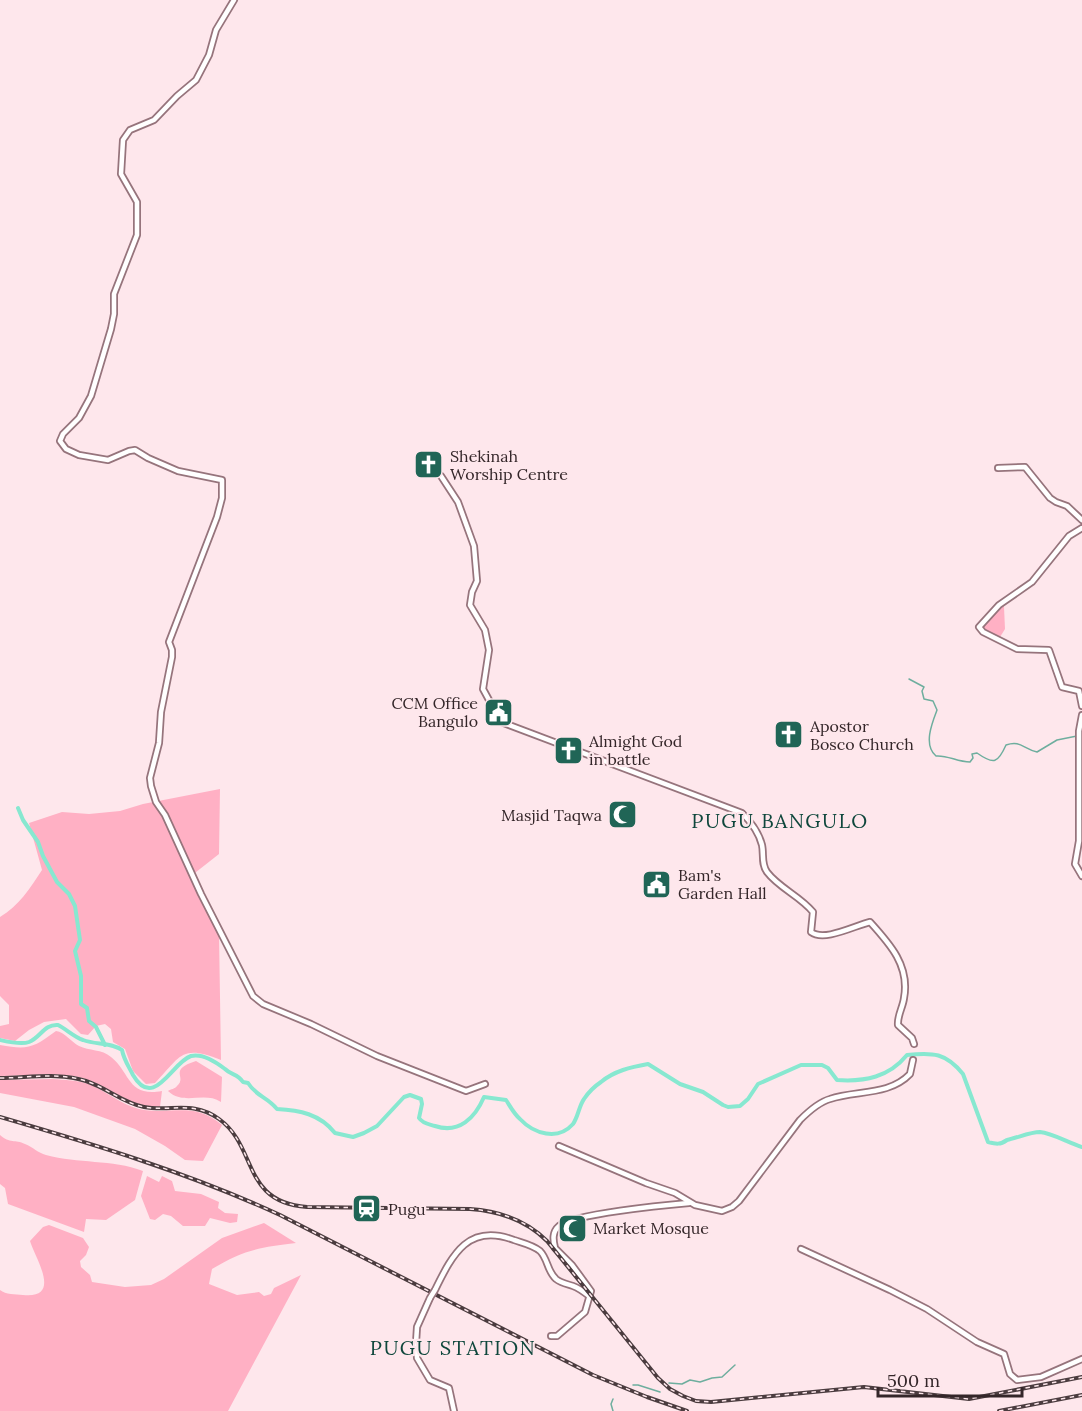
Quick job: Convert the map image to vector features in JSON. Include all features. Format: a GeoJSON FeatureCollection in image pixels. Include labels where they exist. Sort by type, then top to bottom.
{"type":"FeatureCollection","features":[{"type":"Feature","properties":{"kind":"street"},"geometry":{"type":"LineString","coordinates":[[234,0],[216,30],[209,55],[196,80],[154,120],[133,128],[127,132],[123,140],[121,174],[137,202],[137,235],[114,294],[111,329],[91,396],[79,418],[63,434],[60,441],[66,449],[79,455],[108,460],[135,450],[178,471],[222,480],[222,498],[217,517],[169,642],[172,657],[161,712],[159,743],[150,782],[156,802],[167,818],[199,890],[253,996],[263,1004],[311,1024],[359,1048],[466,1091],[485,1084]]}},
{"type":"Feature","properties":{"kind":"street"},"geometry":{"type":"LineString","coordinates":[[998,468],[1025,467],[1050,498],[1070,508],[1082,520]]}},
{"type":"Feature","properties":{"kind":"street"},"geometry":{"type":"LineString","coordinates":[[441,476],[460,507],[474,546],[477,581],[472,590],[470,605],[485,630],[489,652],[483,689],[501,722],[742,813],[756,832],[762,845],[762,860],[768,873],[812,911],[814,918],[810,931],[813,934],[827,936],[870,922],[892,949],[904,970],[906,980],[903,1004],[897,1019],[898,1025],[912,1038],[914,1044]]}},
{"type":"Feature","properties":{"kind":"street"},"geometry":{"type":"LineString","coordinates":[[1082,528],[1069,536],[1036,578],[999,605],[979,627],[982,632],[1017,649],[1049,650],[1061,685],[1066,689],[1079,691],[1082,706]]}},
{"type":"Feature","properties":{"kind":"street"},"geometry":{"type":"LineString","coordinates":[[1082,715],[1079,736],[1079,841],[1075,864],[1082,876]]}},
{"type":"Feature","properties":{"kind":"street"},"geometry":{"type":"LineString","coordinates":[[559,1146],[675,1193],[688,1203],[715,1211],[732,1208],[743,1197],[800,1120],[812,1109],[830,1099],[897,1084],[910,1074],[913,1060]]}},
{"type":"Feature","properties":{"kind":"street"},"geometry":{"type":"LineString","coordinates":[[551,1336],[556,1336],[585,1312],[590,1289],[572,1264],[555,1248],[554,1233],[558,1227],[589,1216],[688,1203]]}},
{"type":"Feature","properties":{"kind":"street"},"geometry":{"type":"LineString","coordinates":[[454,1411],[449,1388],[430,1380],[417,1358],[417,1327],[430,1298],[453,1258],[470,1241],[485,1233],[499,1234],[534,1247],[543,1255],[549,1271],[555,1278],[580,1289],[589,1296]]}},
{"type":"Feature","properties":{"kind":"street"},"geometry":{"type":"LineString","coordinates":[[801,1249],[927,1309],[976,1342],[1004,1354],[1010,1374],[1017,1380],[1041,1377],[1082,1359]]}},
{"type":"Feature","properties":{"kind":"shaded area"},"geometry":{"type":"Polygon","coordinates":[[[1002,604],[1005,629],[1000,637],[982,627],[1002,604]]]}},
{"type":"Feature","properties":{"kind":"shaded area"},"geometry":{"type":"Polygon","coordinates":[[[220,789],[219,854],[191,876],[219,934],[221,1060],[208,1055],[189,1053],[177,1060],[155,1083],[146,1084],[133,1071],[125,1049],[113,1042],[111,1029],[105,1024],[96,1026],[88,1035],[81,1034],[66,1019],[44,1022],[15,1041],[0,1038],[0,1026],[9,1024],[9,1005],[0,996],[0,917],[18,902],[42,870],[29,823],[62,812],[89,814],[120,811],[143,804],[220,789]]]}},
{"type":"Feature","properties":{"kind":"shaded area"},"geometry":{"type":"Polygon","coordinates":[[[56,1031],[79,1046],[107,1054],[136,1087],[151,1092],[162,1091],[160,1107],[138,1104],[79,1077],[50,1074],[0,1076],[0,1045],[30,1046],[56,1031]]]}},
{"type":"Feature","properties":{"kind":"shaded area"},"geometry":{"type":"Polygon","coordinates":[[[196,1061],[222,1077],[221,1102],[208,1098],[181,1098],[168,1091],[180,1083],[182,1067],[196,1061]]]}},
{"type":"Feature","properties":{"kind":"shaded area"},"geometry":{"type":"Polygon","coordinates":[[[52,1079],[89,1084],[139,1109],[191,1111],[211,1117],[222,1125],[203,1161],[185,1160],[135,1129],[74,1107],[0,1093],[0,1080],[52,1079]]]}},
{"type":"Feature","properties":{"kind":"shaded area"},"geometry":{"type":"Polygon","coordinates":[[[0,1135],[46,1155],[119,1165],[143,1171],[135,1200],[106,1220],[86,1219],[84,1232],[8,1204],[5,1188],[0,1184],[0,1135]]]}},
{"type":"Feature","properties":{"kind":"shaded area"},"geometry":{"type":"Polygon","coordinates":[[[147,1176],[159,1182],[162,1176],[172,1181],[175,1191],[201,1194],[219,1202],[218,1208],[225,1213],[238,1214],[237,1222],[230,1223],[210,1218],[205,1226],[183,1226],[171,1216],[163,1214],[155,1220],[150,1219],[141,1196],[147,1176]]]}},
{"type":"Feature","properties":{"kind":"shaded area"},"geometry":{"type":"Polygon","coordinates":[[[264,1223],[296,1243],[262,1248],[233,1257],[212,1269],[209,1284],[237,1295],[259,1292],[264,1296],[271,1294],[274,1288],[301,1275],[228,1411],[0,1411],[0,1290],[8,1294],[23,1295],[35,1295],[42,1291],[44,1284],[41,1267],[30,1241],[43,1227],[49,1225],[83,1238],[89,1247],[86,1255],[80,1261],[81,1267],[90,1275],[92,1282],[125,1287],[151,1285],[164,1279],[222,1238],[264,1223]]]}},
{"type":"Feature","properties":{"kind":"waterway"},"geometry":{"type":"LineString","coordinates":[[909,679],[924,687],[922,691],[924,699],[933,701],[937,710],[929,740],[936,756],[970,762],[973,758],[972,754],[977,753],[995,760],[998,759],[1006,745],[1019,744],[1037,752],[1057,740],[1082,735]]}},
{"type":"Feature","properties":{"kind":"waterway"},"geometry":{"type":"LineString","coordinates":[[18,808],[38,842],[57,882],[69,894],[75,906],[80,940],[75,951],[81,976],[81,1004],[87,1008],[89,1021],[96,1027],[105,1045]]}},
{"type":"Feature","properties":{"kind":"waterway"},"geometry":{"type":"LineString","coordinates":[[0,1040],[26,1043],[49,1027],[58,1025],[83,1040],[122,1050],[133,1075],[141,1085],[148,1088],[163,1081],[191,1056],[205,1057],[248,1083],[277,1109],[309,1114],[323,1121],[335,1133],[353,1137],[377,1126],[404,1097],[410,1095],[421,1099],[419,1118],[426,1124],[444,1128],[459,1126],[471,1118],[484,1097],[506,1100],[516,1115],[526,1124],[539,1132],[553,1134],[573,1124],[584,1099],[606,1078],[617,1072],[642,1065],[648,1064],[680,1084],[703,1092],[728,1107],[740,1106],[758,1084],[801,1065],[822,1065],[828,1068],[837,1080],[857,1080],[884,1073],[907,1055],[932,1054],[945,1058],[963,1074],[988,1142],[996,1144],[1040,1132],[1082,1147]]}},
{"type":"Feature","properties":{"kind":"waterway"},"geometry":{"type":"LineString","coordinates":[[669,1383],[682,1384],[690,1380],[700,1382],[722,1377],[735,1365]]}},
{"type":"Feature","properties":{"kind":"waterway"},"geometry":{"type":"LineString","coordinates":[[633,1385],[660,1392]]}},
{"type":"Feature","properties":{"kind":"waterway"},"geometry":{"type":"LineString","coordinates":[[613,1399],[611,1404],[613,1411]]}},
{"type":"Feature","properties":{"kind":"railway"},"geometry":{"type":"LineString","coordinates":[[0,1078],[54,1076],[76,1078],[94,1084],[136,1105],[154,1108],[191,1108],[209,1113],[231,1131],[260,1184],[271,1195],[286,1203],[307,1207],[470,1209],[502,1214],[521,1222],[547,1241],[658,1378],[670,1389],[696,1401],[711,1402],[864,1387],[969,1399],[1082,1377]]}},
{"type":"Feature","properties":{"kind":"railway"},"geometry":{"type":"LineString","coordinates":[[0,1117],[142,1161],[246,1200],[280,1215],[593,1375],[687,1411]]}},
{"type":"Feature","properties":{"kind":"railway"},"geometry":{"type":"LineString","coordinates":[[999,1411],[1082,1395]]}},
{"type":"Feature","properties":{"kind":"place","name":"Shekinah Worship Centre"},"geometry":{"type":"Point","coordinates":[429,465]}},
{"type":"Feature","properties":{"kind":"place","name":"CCM Office Bangulo"},"geometry":{"type":"Point","coordinates":[499,712]}},
{"type":"Feature","properties":{"kind":"place","name":"Apostor Bosco Church"},"geometry":{"type":"Point","coordinates":[789,735]}},
{"type":"Feature","properties":{"kind":"place","name":"Almight God in battle"},"geometry":{"type":"Point","coordinates":[568,750]}},
{"type":"Feature","properties":{"kind":"place","name":"Masjid Taqwa"},"geometry":{"type":"Point","coordinates":[623,815]}},
{"type":"Feature","properties":{"kind":"place","name":"Bam's Garden Hall"},"geometry":{"type":"Point","coordinates":[657,884]}},
{"type":"Feature","properties":{"kind":"place","name":"Pugu"},"geometry":{"type":"Point","coordinates":[367,1209]}},
{"type":"Feature","properties":{"kind":"place","name":"Market Mosque"},"geometry":{"type":"Point","coordinates":[572,1228]}},
{"type":"Feature","properties":{"kind":"district","name":"PUGU BANGULO"},"geometry":{"type":"Point","coordinates":[780,820]}},
{"type":"Feature","properties":{"kind":"district","name":"PUGU STATION"},"geometry":{"type":"Point","coordinates":[453,1347]}}]}
